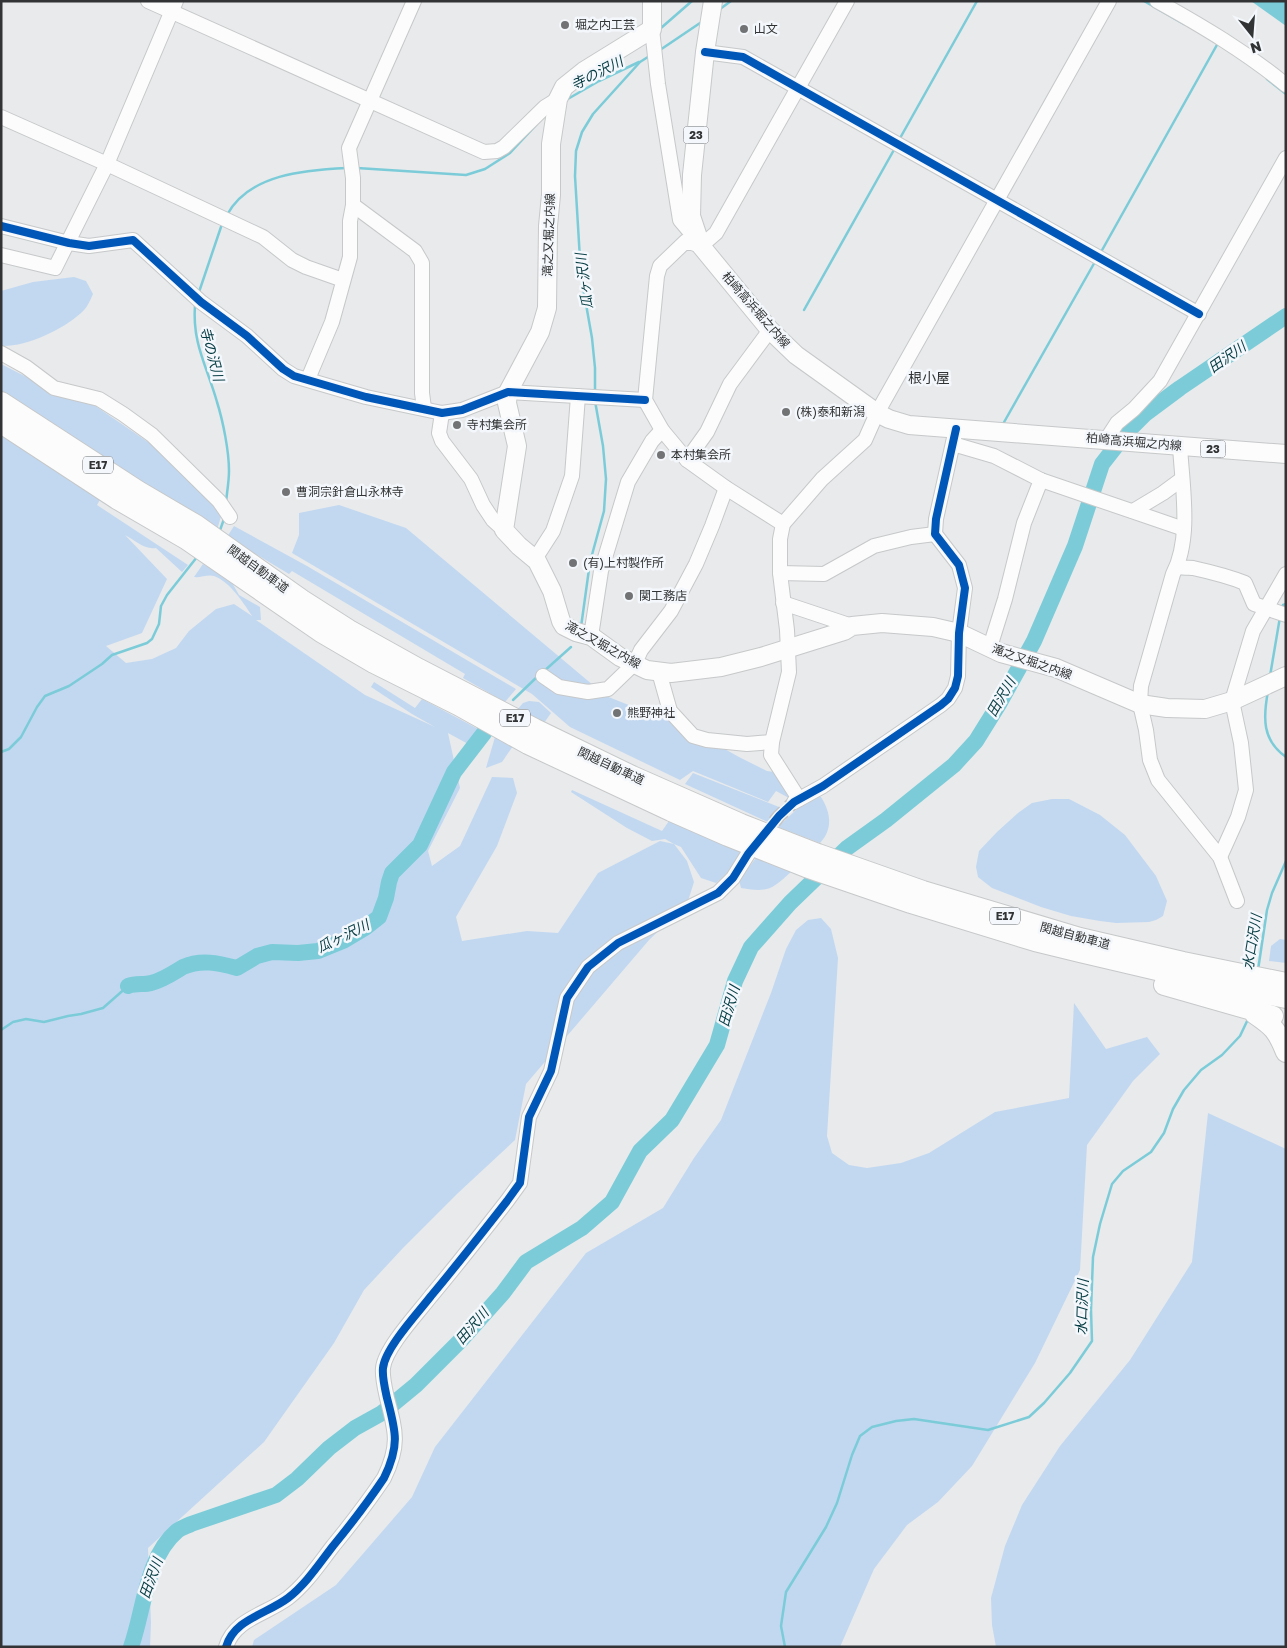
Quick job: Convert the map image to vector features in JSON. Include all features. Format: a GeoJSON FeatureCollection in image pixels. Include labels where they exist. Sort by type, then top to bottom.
{"type":"FeatureCollection","features":[{"type":"Feature","properties":{"kind":"highway","name":"関越自動車道"},"geometry":{"type":"LineString","coordinates":[[1,402],[138,491],[226,556],[321,632],[401,678],[458,705],[528,744],[625,790],[728,836],[812,861],[870,881],[1136,952],[1174,951],[1227,980]]}},
{"type":"Feature","properties":{"kind":"highway","name":"関越自動車道"},"geometry":{"type":"LineString","coordinates":[[1,422],[117,499],[191,532]]}},
{"type":"Feature","properties":{"kind":"highway","name":"関越自動車道"},"geometry":{"type":"LineString","coordinates":[[870,881],[911,903],[1035,941],[1227,980],[1284,986]]}},
{"type":"Feature","properties":{"kind":"highway"},"geometry":{"type":"LineString","coordinates":[[1227,980],[1284,986]]}},
{"type":"Feature","properties":{"kind":"highway"},"geometry":{"type":"LineString","coordinates":[[1227,980],[1246,1009],[1272,1020],[1286,1052]]}},
{"type":"Feature","properties":{"kind":"main road"},"geometry":{"type":"LineString","coordinates":[[652,1],[652,29]]}},
{"type":"Feature","properties":{"kind":"main road","name":"柏崎高浜堀之内線"},"geometry":{"type":"LineString","coordinates":[[711,11],[692,175],[690,216],[701,246],[770,330],[796,355],[889,420],[955,437],[1109,440],[1286,454]]}},
{"type":"Feature","properties":{"kind":"main road","name":"滝之又堀之内線"},"geometry":{"type":"LineString","coordinates":[[508,392],[540,332],[547,308],[548,226],[551,196],[550,144],[558,99],[564,87],[584,71],[652,29]]}},
{"type":"Feature","properties":{"kind":"main road"},"geometry":{"type":"LineString","coordinates":[[504,530],[516,446],[507,403],[508,392]]}},
{"type":"Feature","properties":{"kind":"main road","name":"滝之又堀之内線"},"geometry":{"type":"LineString","coordinates":[[504,530],[519,546],[535,558],[552,591],[564,626],[590,636],[620,657],[636,663],[647,670],[671,673],[721,667],[788,649],[844,631],[852,626],[882,624],[933,627],[959,633],[995,650],[1049,666],[1140,704],[1167,708],[1205,709],[1232,701],[1286,676]]}},
{"type":"Feature","properties":{"kind":"street"},"geometry":{"type":"LineString","coordinates":[[148,1],[174,6],[369,101],[484,152],[504,147],[545,107],[558,99]]}},
{"type":"Feature","properties":{"kind":"street"},"geometry":{"type":"LineString","coordinates":[[308,379],[332,322],[350,256],[353,178],[349,148],[414,1]]}},
{"type":"Feature","properties":{"kind":"street"},"geometry":{"type":"LineString","coordinates":[[701,246],[716,233],[847,1]]}},
{"type":"Feature","properties":{"kind":"street"},"geometry":{"type":"LineString","coordinates":[[1109,1],[877,413],[865,440],[822,479],[783,524],[780,539],[780,573],[787,630],[788,672],[772,742],[771,755],[797,800],[822,786],[948,699],[955,688],[958,676],[959,633],[964,588],[959,565],[935,534],[936,519],[955,437],[1041,480],[1184,528]]}},
{"type":"Feature","properties":{"kind":"street"},"geometry":{"type":"LineString","coordinates":[[1157,1],[1221,37],[1271,72],[1286,85]]}},
{"type":"Feature","properties":{"kind":"street"},"geometry":{"type":"LineString","coordinates":[[1,255],[55,268],[107,164],[174,6]]}},
{"type":"Feature","properties":{"kind":"street"},"geometry":{"type":"LineString","coordinates":[[652,29],[680,220],[701,246]]}},
{"type":"Feature","properties":{"kind":"street"},"geometry":{"type":"LineString","coordinates":[[705,52],[742,57],[1199,314]]}},
{"type":"Feature","properties":{"kind":"street"},"geometry":{"type":"LineString","coordinates":[[1,117],[263,237],[292,260],[343,280]]}},
{"type":"Feature","properties":{"kind":"street"},"geometry":{"type":"LineString","coordinates":[[1109,440],[1117,423],[1134,409],[1160,381],[1286,158]]}},
{"type":"Feature","properties":{"kind":"street"},"geometry":{"type":"LineString","coordinates":[[353,205],[414,251],[422,263],[422,394],[424,408]]}},
{"type":"Feature","properties":{"kind":"street"},"geometry":{"type":"LineString","coordinates":[[1,226],[69,243],[89,246],[133,240],[198,299],[247,336],[283,369],[294,376],[366,397],[442,413],[462,410],[508,392],[646,400]]}},
{"type":"Feature","properties":{"kind":"street"},"geometry":{"type":"LineString","coordinates":[[701,246],[686,241],[660,266],[657,276],[646,400],[662,430],[687,460],[726,488],[783,524]]}},
{"type":"Feature","properties":{"kind":"street"},"geometry":{"type":"LineString","coordinates":[[687,460],[707,432],[730,384],[770,330]]}},
{"type":"Feature","properties":{"kind":"street"},"geometry":{"type":"LineString","coordinates":[[1,353],[26,367],[54,388],[99,399],[124,414],[152,435],[226,512]]}},
{"type":"Feature","properties":{"kind":"street"},"geometry":{"type":"LineString","coordinates":[[535,558],[553,531],[572,476],[578,396]]}},
{"type":"Feature","properties":{"kind":"street"},"geometry":{"type":"LineString","coordinates":[[442,413],[439,433],[442,440],[471,479],[493,520],[504,530]]}},
{"type":"Feature","properties":{"kind":"street"},"geometry":{"type":"LineString","coordinates":[[590,636],[601,571],[628,482],[652,441],[662,430]]}},
{"type":"Feature","properties":{"kind":"street"},"geometry":{"type":"LineString","coordinates":[[1180,446],[1184,528],[1177,566],[1144,673],[1140,704],[1150,760],[1158,780],[1220,857],[1237,901]]}},
{"type":"Feature","properties":{"kind":"street"},"geometry":{"type":"LineString","coordinates":[[1133,510],[1163,493],[1182,479]]}},
{"type":"Feature","properties":{"kind":"street"},"geometry":{"type":"LineString","coordinates":[[995,650],[1005,599],[1024,523],[1041,480]]}},
{"type":"Feature","properties":{"kind":"street"},"geometry":{"type":"LineString","coordinates":[[543,676],[559,687],[588,692],[608,689],[636,663],[641,650],[671,611],[696,564],[726,488]]}},
{"type":"Feature","properties":{"kind":"street"},"geometry":{"type":"LineString","coordinates":[[780,573],[824,574],[874,546],[911,536],[935,534]]}},
{"type":"Feature","properties":{"kind":"street"},"geometry":{"type":"LineString","coordinates":[[1177,566],[1223,574],[1245,583],[1254,604],[1286,614]]}},
{"type":"Feature","properties":{"kind":"street"},"geometry":{"type":"LineString","coordinates":[[1220,857],[1238,817],[1246,790],[1232,701],[1253,631],[1286,574]]}},
{"type":"Feature","properties":{"kind":"street"},"geometry":{"type":"LineString","coordinates":[[783,604],[852,626]]}},
{"type":"Feature","properties":{"kind":"street"},"geometry":{"type":"LineString","coordinates":[[659,672],[670,711],[693,736],[707,740],[747,744],[772,742]]}},
{"type":"Feature","properties":{"kind":"street"},"geometry":{"type":"LineString","coordinates":[[226,1647],[234,1631],[242,1624],[297,1591],[317,1568],[384,1478],[392,1462],[396,1447],[396,1435],[382,1369],[385,1360],[401,1334],[520,1182],[529,1117],[551,1071],[567,998],[588,967],[618,943],[718,893],[734,878],[748,854]]}},
{"type":"Feature","properties":{"kind":"shaded area"},"geometry":{"type":"Polygon","coordinates":[[[74,277],[86,281],[93,294],[83,311],[64,325],[43,336],[21,344],[1,346],[1,291],[33,282],[74,277]]]}},
{"type":"Feature","properties":{"kind":"shaded area"},"geometry":{"type":"Polygon","coordinates":[[[1,364],[48,388],[91,403],[161,451],[222,513],[217,530],[1,391],[1,364]]]}},
{"type":"Feature","properties":{"kind":"shaded area"},"geometry":{"type":"Polygon","coordinates":[[[1,434],[101,498],[97,505],[188,565],[182,572],[156,548],[148,548],[125,535],[167,579],[142,633],[106,646],[126,663],[152,659],[176,648],[189,631],[216,609],[234,604],[252,616],[236,593],[220,579],[214,576],[194,577],[203,564],[231,581],[239,595],[260,607],[261,620],[256,620],[365,695],[435,727],[371,687],[374,682],[415,708],[422,699],[480,730],[470,745],[448,733],[460,788],[428,851],[432,866],[460,846],[492,777],[513,778],[517,793],[497,846],[456,917],[462,941],[527,931],[558,933],[598,873],[660,841],[674,844],[687,861],[694,882],[687,904],[649,940],[526,1084],[515,1140],[458,1193],[364,1290],[334,1343],[264,1442],[148,1548],[150,1647],[1,1647],[1,434]]]}},
{"type":"Feature","properties":{"kind":"shaded area"},"geometry":{"type":"Polygon","coordinates":[[[339,505],[406,528],[606,696],[689,729],[739,757],[767,771],[774,772],[789,798],[776,791],[768,802],[693,771],[680,780],[570,727],[532,694],[292,553],[299,535],[299,513],[339,505]]]}},
{"type":"Feature","properties":{"kind":"shaded area"},"geometry":{"type":"Polygon","coordinates":[[[234,526],[307,566],[516,689],[505,702],[463,678],[465,674],[292,571],[289,574],[227,537],[234,526]]]}},
{"type":"Feature","properties":{"kind":"shaded area"},"geometry":{"type":"Polygon","coordinates":[[[529,701],[539,702],[551,713],[544,723],[518,709],[523,703],[529,701]]]}},
{"type":"Feature","properties":{"kind":"shaded area"},"geometry":{"type":"Polygon","coordinates":[[[495,737],[513,746],[502,762],[486,768],[495,737]]]}},
{"type":"Feature","properties":{"kind":"shaded area"},"geometry":{"type":"Polygon","coordinates":[[[693,773],[779,807],[768,822],[685,784],[693,773]]]}},
{"type":"Feature","properties":{"kind":"shaded area"},"geometry":{"type":"Polygon","coordinates":[[[572,790],[662,831],[669,821],[745,853],[716,883],[701,878],[681,847],[665,839],[652,841],[627,828],[571,792],[572,790]]]}},
{"type":"Feature","properties":{"kind":"shaded area"},"geometry":{"type":"Polygon","coordinates":[[[815,796],[821,797],[829,815],[829,827],[820,843],[778,827],[796,810],[815,796]]]}},
{"type":"Feature","properties":{"kind":"shaded area"},"geometry":{"type":"Polygon","coordinates":[[[1052,799],[1069,799],[1100,815],[1125,835],[1156,876],[1167,901],[1163,916],[1149,922],[1116,923],[1071,916],[1041,907],[992,888],[978,877],[976,867],[979,851],[997,832],[1032,803],[1052,799]]]}},
{"type":"Feature","properties":{"kind":"shaded area"},"geometry":{"type":"Polygon","coordinates":[[[756,858],[792,871],[780,882],[764,890],[741,888],[739,880],[756,858]]]}},
{"type":"Feature","properties":{"kind":"shaded area"},"geometry":{"type":"Polygon","coordinates":[[[821,918],[831,929],[838,958],[827,1136],[832,1153],[849,1165],[867,1168],[901,1163],[929,1153],[995,1112],[1069,1098],[1074,1003],[1106,1049],[1147,1037],[1160,1054],[1133,1081],[1087,1145],[1080,1270],[1035,1363],[972,1466],[938,1502],[907,1525],[874,1569],[840,1647],[252,1647],[254,1640],[336,1585],[412,1497],[435,1447],[586,1253],[663,1208],[694,1158],[721,1120],[771,993],[786,949],[796,930],[808,920],[821,918]]]}},
{"type":"Feature","properties":{"kind":"shaded area"},"geometry":{"type":"Polygon","coordinates":[[[1280,939],[1286,940],[1286,963],[1269,961],[1271,946],[1280,939]]]}},
{"type":"Feature","properties":{"kind":"shaded area"},"geometry":{"type":"Polygon","coordinates":[[[1208,1113],[1286,1149],[1286,1647],[996,1647],[992,1625],[991,1598],[1005,1546],[1022,1505],[1060,1446],[1130,1360],[1192,1262],[1208,1113]]]}},
{"type":"Feature","properties":{"kind":"water"},"geometry":{"type":"Polygon","coordinates":[[[1251,1],[1286,1],[1286,26],[1251,1]]]}},
{"type":"Feature","properties":{"kind":"waterway"},"geometry":{"type":"LineString","coordinates":[[661,28],[692,1]]}},
{"type":"Feature","properties":{"kind":"waterway","name":"瓜ヶ沢川"},"geometry":{"type":"LineString","coordinates":[[720,9],[731,1]]}},
{"type":"Feature","properties":{"kind":"waterway"},"geometry":{"type":"LineString","coordinates":[[899,140],[977,1]]}},
{"type":"Feature","properties":{"kind":"waterway"},"geometry":{"type":"LineString","coordinates":[[1144,1],[1184,24]]}},
{"type":"Feature","properties":{"kind":"waterway","name":"瓜ヶ沢川"},"geometry":{"type":"LineString","coordinates":[[660,50],[703,21]]}},
{"type":"Feature","properties":{"kind":"waterway"},"geometry":{"type":"LineString","coordinates":[[1101,252],[1218,43]]}},
{"type":"Feature","properties":{"kind":"waterway","name":"瓜ヶ沢川"},"geometry":{"type":"LineString","coordinates":[[595,393],[592,338],[581,276],[575,176],[576,151],[582,132],[593,114],[640,62],[651,55]]}},
{"type":"Feature","properties":{"kind":"waterway","name":"寺の沢川"},"geometry":{"type":"LineString","coordinates":[[566,100],[599,81],[639,62]]}},
{"type":"Feature","properties":{"kind":"waterway"},"geometry":{"type":"LineString","coordinates":[[1267,79],[1286,94]]}},
{"type":"Feature","properties":{"kind":"waterway","name":"寺の沢川"},"geometry":{"type":"LineString","coordinates":[[357,168],[466,175],[485,169],[510,153],[536,125]]}},
{"type":"Feature","properties":{"kind":"waterway"},"geometry":{"type":"LineString","coordinates":[[804,310],[895,148]]}},
{"type":"Feature","properties":{"kind":"waterway","name":"寺の沢川"},"geometry":{"type":"LineString","coordinates":[[227,215],[237,201],[249,191],[279,177],[314,170],[347,168]]}},
{"type":"Feature","properties":{"kind":"waterway","name":"寺の沢川"},"geometry":{"type":"LineString","coordinates":[[199,292],[222,224]]}},
{"type":"Feature","properties":{"kind":"waterway"},"geometry":{"type":"LineString","coordinates":[[1003,424],[1096,260]]}},
{"type":"Feature","properties":{"kind":"waterway","name":"寺の沢川"},"geometry":{"type":"LineString","coordinates":[[195,305],[198,343],[219,410],[227,445],[229,471],[226,502]]}},
{"type":"Feature","properties":{"kind":"waterway","name":"田沢川"},"geometry":{"type":"LineString","coordinates":[[131,1647],[152,1570],[167,1542],[177,1531],[191,1524],[276,1495],[297,1479],[329,1448],[355,1428],[382,1413],[416,1385],[462,1339],[503,1293],[526,1262],[582,1228],[612,1202],[640,1151],[672,1120],[717,1045],[735,981],[751,947],[790,903],[847,848],[886,820],[954,765],[976,741],[1034,641],[1075,546],[1102,464],[1127,432],[1145,414],[1286,316]]}},
{"type":"Feature","properties":{"kind":"waterway","name":"瓜ヶ沢川"},"geometry":{"type":"LineString","coordinates":[[581,627],[590,562],[604,511],[606,479],[603,446],[595,401]]}},
{"type":"Feature","properties":{"kind":"waterway","name":"寺の沢川"},"geometry":{"type":"LineString","coordinates":[[219,533],[224,519]]}},
{"type":"Feature","properties":{"kind":"waterway","name":"寺の沢川"},"geometry":{"type":"LineString","coordinates":[[1,752],[9,749],[21,737],[45,696],[69,686],[112,655],[147,643],[152,639],[159,624],[161,606],[167,595],[197,557]]}},
{"type":"Feature","properties":{"kind":"waterway","name":"水口沢川"},"geometry":{"type":"LineString","coordinates":[[1282,609],[1283,605],[1286,604]]}},
{"type":"Feature","properties":{"kind":"waterway","name":"水口沢川"},"geometry":{"type":"LineString","coordinates":[[1270,676],[1280,617]]}},
{"type":"Feature","properties":{"kind":"waterway","name":"瓜ヶ沢川"},"geometry":{"type":"LineString","coordinates":[[543,672],[571,647]]}},
{"type":"Feature","properties":{"kind":"waterway","name":"瓜ヶ沢川"},"geometry":{"type":"LineString","coordinates":[[513,700],[539,675]]}},
{"type":"Feature","properties":{"kind":"waterway","name":"水口沢川"},"geometry":{"type":"LineString","coordinates":[[1268,691],[1265,710],[1268,736],[1272,743],[1286,757]]}},
{"type":"Feature","properties":{"kind":"waterway","name":"瓜ヶ沢川"},"geometry":{"type":"LineString","coordinates":[[128,986],[155,982],[183,967],[196,963],[216,963],[237,968],[257,956],[272,952],[298,953],[318,951],[345,940],[365,928],[379,917],[392,873],[420,845],[454,772],[484,733]]}},
{"type":"Feature","properties":{"kind":"waterway","name":"水口沢川"},"geometry":{"type":"LineString","coordinates":[[1258,970],[1267,910],[1286,861]]}},
{"type":"Feature","properties":{"kind":"waterway"},"geometry":{"type":"LineString","coordinates":[[1,1030],[13,1022],[26,1019],[44,1022],[103,1008],[128,986]]}},
{"type":"Feature","properties":{"kind":"waterway","name":"水口沢川"},"geometry":{"type":"LineString","coordinates":[[785,1647],[781,1626],[786,1592],[826,1527],[837,1503],[860,1436],[872,1427],[914,1419],[988,1430],[1029,1417],[1070,1373],[1092,1341],[1093,1257],[1100,1224],[1112,1184],[1123,1171],[1151,1152],[1164,1133],[1173,1109],[1184,1090],[1201,1070],[1222,1055],[1240,1036],[1249,1017]]}},
{"type":"Feature","properties":{"kind":"tunnel"},"geometry":{"type":"LineString","coordinates":[[761,838],[779,816],[794,802]]}},
{"type":"Feature","properties":{"kind":"cycle path"},"geometry":{"type":"LineString","coordinates":[[705,52],[743,57],[1199,314]]}},
{"type":"Feature","properties":{"kind":"cycle path"},"geometry":{"type":"LineString","coordinates":[[1,226],[69,243],[89,246],[133,240],[201,302],[247,336],[283,369],[294,376],[366,397],[442,413],[462,410],[508,392],[645,400]]}},
{"type":"Feature","properties":{"kind":"cycle path"},"geometry":{"type":"LineString","coordinates":[[226,1647],[230,1638],[244,1623],[280,1604],[301,1587],[384,1478],[392,1456],[395,1438],[393,1420],[383,1379],[385,1360],[403,1331],[520,1183],[529,1117],[551,1071],[567,998],[588,967],[618,943],[718,893],[733,878],[748,854],[779,816],[794,802],[823,786],[941,705],[948,699],[955,688],[958,676],[959,633],[965,588],[959,565],[935,534],[936,519],[956,429]]}},
{"type":"Feature","properties":{"kind":"place","name":"堀之内工芸"},"geometry":{"type":"Point","coordinates":[565,25]}},
{"type":"Feature","properties":{"kind":"place","name":"山文"},"geometry":{"type":"Point","coordinates":[744,29]}},
{"type":"Feature","properties":{"kind":"place","name":"(株)泰和新潟"},"geometry":{"type":"Point","coordinates":[786,412]}},
{"type":"Feature","properties":{"kind":"place","name":"寺村集会所"},"geometry":{"type":"Point","coordinates":[457,425]}},
{"type":"Feature","properties":{"kind":"place","name":"本村集会所"},"geometry":{"type":"Point","coordinates":[661,455]}},
{"type":"Feature","properties":{"kind":"place","name":"曹洞宗針倉山永林寺"},"geometry":{"type":"Point","coordinates":[286,492]}},
{"type":"Feature","properties":{"kind":"place","name":"(有)上村製作所"},"geometry":{"type":"Point","coordinates":[573,563]}},
{"type":"Feature","properties":{"kind":"place","name":"関工務店"},"geometry":{"type":"Point","coordinates":[629,596]}},
{"type":"Feature","properties":{"kind":"place","name":"熊野神社"},"geometry":{"type":"Point","coordinates":[617,713]}},
{"type":"Feature","properties":{"kind":"district","name":"根小屋"},"geometry":{"type":"Point","coordinates":[929,378]}}]}
